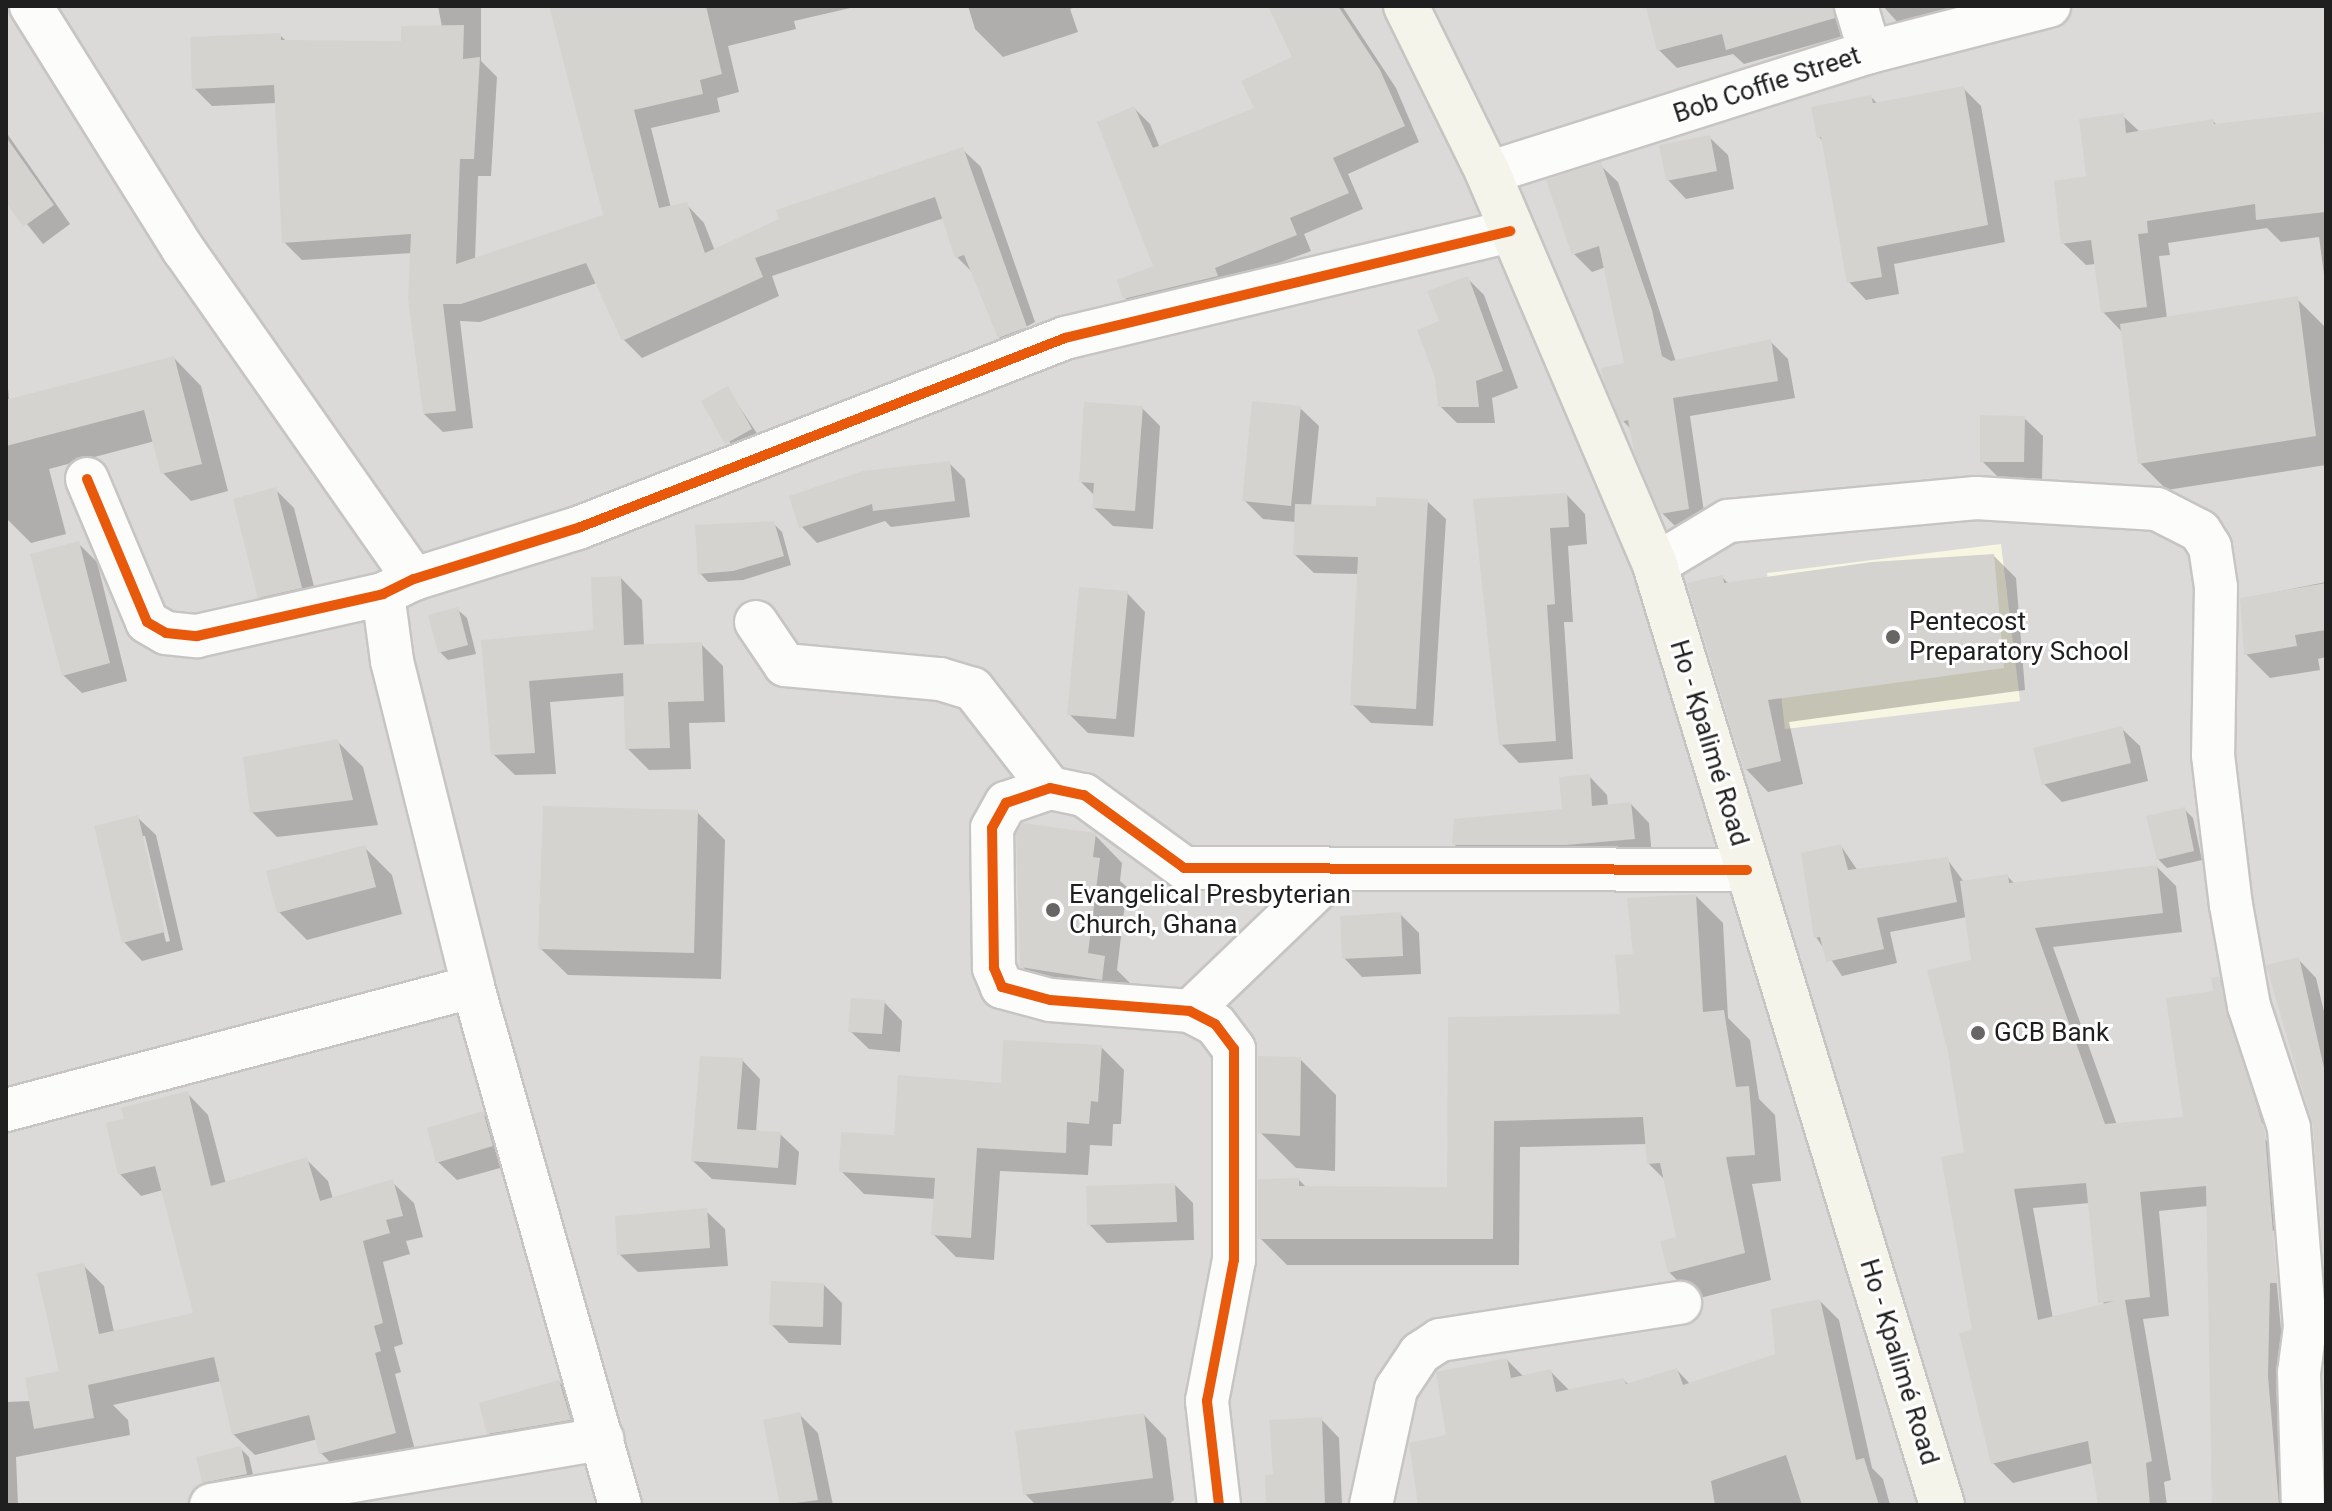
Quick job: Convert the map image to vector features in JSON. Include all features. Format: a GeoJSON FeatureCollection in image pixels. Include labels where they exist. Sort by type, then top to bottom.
{"type":"FeatureCollection","features":[{"type":"Feature","properties":{"kind":"main road","name":"Ho - Kpalimé Road"},"geometry":{"type":"LineString","coordinates":[[1406,6],[1488,173],[1510,231],[1655,565],[1942,1505]]}},
{"type":"Feature","properties":{"kind":"street"},"geometry":{"type":"LineString","coordinates":[[31,6],[398,586],[392,661],[473,987],[620,1505]]}},
{"type":"Feature","properties":{"kind":"street"},"geometry":{"type":"LineString","coordinates":[[1856,6],[1870,52]]}},
{"type":"Feature","properties":{"kind":"street","name":"Bob Coffie Street"},"geometry":{"type":"LineString","coordinates":[[1488,173],[1870,52],[2049,6]]}},
{"type":"Feature","properties":{"kind":"street"},"geometry":{"type":"LineString","coordinates":[[87,479],[137,608],[147,622],[166,633],[197,636],[398,586],[578,528],[1065,338],[1510,231]]}},
{"type":"Feature","properties":{"kind":"street"},"geometry":{"type":"LineString","coordinates":[[1655,565],[1728,521],[1976,498],[2157,509],[2200,531],[2210,547],[2216,587],[2213,755],[2231,905],[2249,1006],[2289,1128],[2316,1330],[2299,1373],[2303,1505]]}},
{"type":"Feature","properties":{"kind":"street"},"geometry":{"type":"LineString","coordinates":[[756,622],[785,665],[940,679],[973,689],[1050,788]]}},
{"type":"Feature","properties":{"kind":"street"},"geometry":{"type":"LineString","coordinates":[[1219,1505],[1207,1401],[1234,1260],[1237,1099],[1234,1049],[1225,1033],[1190,1011],[1026,996],[997,980],[992,828],[1006,803],[1050,788],[1084,795],[1184,868],[1336,871],[1747,870]]}},
{"type":"Feature","properties":{"kind":"street"},"geometry":{"type":"LineString","coordinates":[[1190,1011],[1336,871]]}},
{"type":"Feature","properties":{"kind":"street"},"geometry":{"type":"LineString","coordinates":[[6,1110],[473,987]]}},
{"type":"Feature","properties":{"kind":"street"},"geometry":{"type":"LineString","coordinates":[[1371,1505],[1396,1389],[1420,1353],[1440,1340],[1680,1303]]}},
{"type":"Feature","properties":{"kind":"street"},"geometry":{"type":"LineString","coordinates":[[211,1505],[602,1439]]}},
{"type":"Feature","properties":{"kind":"shaded area"},"geometry":{"type":"Polygon","coordinates":[[[6,6],[2326,6],[2326,1505],[6,1505],[6,6]]]}},
{"type":"Feature","properties":{"kind":"shaded area","name":"Pentecost Preparatory School"},"geometry":{"type":"Polygon","coordinates":[[[2001,544],[2020,701],[1785,729],[1767,573],[2001,544]]]}},
{"type":"Feature","properties":{"kind":"building"},"geometry":{"type":"Polygon","coordinates":[[[549,6],[706,6],[722,74],[700,80],[703,94],[634,110],[659,208],[687,202],[705,253],[779,219],[776,210],[963,147],[1027,327],[998,338],[964,255],[955,258],[935,197],[755,258],[763,277],[622,341],[586,263],[461,304],[443,304],[456,411],[423,414],[408,298],[411,234],[282,243],[274,85],[192,89],[190,37],[281,33],[281,40],[401,41],[401,26],[464,25],[463,59],[480,57],[474,159],[460,159],[456,264],[603,215],[549,6]]]}},
{"type":"Feature","properties":{"kind":"building"},"geometry":{"type":"Polygon","coordinates":[[[1268,6],[1338,6],[1380,70],[1405,126],[1333,158],[1349,193],[1290,218],[1297,235],[1215,268],[1218,276],[1123,299],[1117,280],[1153,266],[1097,122],[1134,106],[1153,148],[1254,108],[1241,81],[1292,57],[1268,6]]]}},
{"type":"Feature","properties":{"kind":"building"},"geometry":{"type":"Polygon","coordinates":[[[1646,6],[1833,6],[1835,18],[1726,50],[1722,34],[1657,51],[1646,6]]]}},
{"type":"Feature","properties":{"kind":"building"},"geometry":{"type":"Polygon","coordinates":[[[1964,86],[1988,225],[1877,247],[1882,277],[1847,283],[1821,137],[1817,138],[1811,107],[1871,95],[1873,103],[1964,86]]]}},
{"type":"Feature","properties":{"kind":"building"},"geometry":{"type":"Polygon","coordinates":[[[2323,112],[2326,212],[2256,220],[2255,204],[2147,221],[2148,233],[2138,234],[2147,307],[2101,313],[2091,240],[2061,244],[2054,181],[2086,176],[2079,119],[2124,113],[2126,133],[2213,119],[2214,124],[2323,112]]]}},
{"type":"Feature","properties":{"kind":"building"},"geometry":{"type":"Polygon","coordinates":[[[1710,135],[1717,171],[1666,181],[1659,145],[1710,135]]]}},
{"type":"Feature","properties":{"kind":"building"},"geometry":{"type":"Polygon","coordinates":[[[6,137],[54,205],[23,227],[6,202],[6,137]]]}},
{"type":"Feature","properties":{"kind":"building"},"geometry":{"type":"Polygon","coordinates":[[[1601,162],[1652,310],[1662,356],[1671,361],[1771,339],[1778,381],[1673,398],[1689,509],[1660,514],[1634,452],[1628,420],[1621,422],[1601,368],[1624,363],[1599,246],[1572,255],[1546,180],[1601,162]]]}},
{"type":"Feature","properties":{"kind":"building"},"geometry":{"type":"Polygon","coordinates":[[[1468,276],[1503,371],[1476,381],[1479,407],[1438,407],[1435,378],[1417,330],[1439,321],[1427,291],[1468,276]]]}},
{"type":"Feature","properties":{"kind":"building"},"geometry":{"type":"Polygon","coordinates":[[[2298,296],[2316,436],[2138,464],[2120,324],[2298,296]]]}},
{"type":"Feature","properties":{"kind":"building"},"geometry":{"type":"Polygon","coordinates":[[[174,356],[202,464],[161,474],[144,410],[6,446],[6,400],[174,356]]]}},
{"type":"Feature","properties":{"kind":"building"},"geometry":{"type":"Polygon","coordinates":[[[728,386],[752,429],[725,444],[701,401],[728,386]]]}},
{"type":"Feature","properties":{"kind":"building"},"geometry":{"type":"Polygon","coordinates":[[[1252,401],[1301,406],[1291,506],[1242,501],[1252,401]]]}},
{"type":"Feature","properties":{"kind":"building"},"geometry":{"type":"Polygon","coordinates":[[[1084,402],[1143,406],[1135,511],[1092,508],[1094,483],[1079,482],[1084,402]]]}},
{"type":"Feature","properties":{"kind":"building"},"geometry":{"type":"Polygon","coordinates":[[[1980,415],[2025,416],[2024,462],[1980,462],[1980,415]]]}},
{"type":"Feature","properties":{"kind":"building"},"geometry":{"type":"Polygon","coordinates":[[[950,461],[955,501],[873,511],[872,504],[799,528],[789,496],[863,471],[950,461]]]}},
{"type":"Feature","properties":{"kind":"building"},"geometry":{"type":"Polygon","coordinates":[[[276,487],[302,588],[258,598],[233,499],[276,487]]]}},
{"type":"Feature","properties":{"kind":"building"},"geometry":{"type":"Polygon","coordinates":[[[1567,493],[1569,527],[1550,528],[1555,604],[1547,605],[1556,741],[1499,745],[1473,499],[1567,493]]]}},
{"type":"Feature","properties":{"kind":"building"},"geometry":{"type":"Polygon","coordinates":[[[1376,497],[1428,499],[1416,709],[1350,705],[1358,557],[1293,555],[1295,504],[1376,506],[1376,497]]]}},
{"type":"Feature","properties":{"kind":"building"},"geometry":{"type":"Polygon","coordinates":[[[774,521],[784,556],[733,571],[698,574],[695,525],[774,521]]]}},
{"type":"Feature","properties":{"kind":"building"},"geometry":{"type":"Polygon","coordinates":[[[79,541],[110,663],[62,676],[30,554],[79,541]]]}},
{"type":"Feature","properties":{"kind":"building","name":"Pentecost Preparatory School"},"geometry":{"type":"Polygon","coordinates":[[[1994,554],[2004,668],[1768,700],[1781,761],[1744,770],[1687,583],[1723,575],[1724,583],[1872,562],[1994,554]]]}},
{"type":"Feature","properties":{"kind":"building"},"geometry":{"type":"Polygon","coordinates":[[[621,576],[624,645],[702,642],[704,701],[668,702],[670,748],[625,749],[623,673],[529,681],[535,753],[491,755],[481,640],[593,630],[591,577],[621,576]]]}},
{"type":"Feature","properties":{"kind":"building"},"geometry":{"type":"Polygon","coordinates":[[[2326,583],[2326,630],[2295,635],[2297,646],[2244,655],[2240,598],[2326,583]]]}},
{"type":"Feature","properties":{"kind":"building"},"geometry":{"type":"Polygon","coordinates":[[[1079,587],[1128,591],[1116,719],[1067,715],[1079,587]]]}},
{"type":"Feature","properties":{"kind":"building"},"geometry":{"type":"Polygon","coordinates":[[[458,607],[468,645],[438,653],[428,615],[458,607]]]}},
{"type":"Feature","properties":{"kind":"building"},"geometry":{"type":"Polygon","coordinates":[[[2122,726],[2131,763],[2042,785],[2033,748],[2122,726]]]}},
{"type":"Feature","properties":{"kind":"building"},"geometry":{"type":"Polygon","coordinates":[[[338,739],[353,800],[250,813],[243,757],[338,739]]]}},
{"type":"Feature","properties":{"kind":"building"},"geometry":{"type":"Polygon","coordinates":[[[1590,774],[1592,806],[1631,802],[1635,839],[1566,845],[1452,845],[1454,819],[1562,809],[1559,777],[1590,774]]]}},
{"type":"Feature","properties":{"kind":"building"},"geometry":{"type":"Polygon","coordinates":[[[543,806],[698,810],[694,953],[538,949],[543,806]]]}},
{"type":"Feature","properties":{"kind":"building"},"geometry":{"type":"Polygon","coordinates":[[[2185,807],[2194,851],[2157,860],[2146,816],[2185,807]]]}},
{"type":"Feature","properties":{"kind":"building"},"geometry":{"type":"Polygon","coordinates":[[[138,815],[165,932],[122,943],[94,826],[138,815]]]}},
{"type":"Feature","properties":{"kind":"building","name":"Evangelical Presbyterian Church, Ghana"},"geometry":{"type":"Polygon","coordinates":[[[1022,823],[1096,833],[1093,857],[1100,858],[1088,953],[1105,956],[1102,980],[1020,967],[1016,834],[1022,823]]]}},
{"type":"Feature","properties":{"kind":"building"},"geometry":{"type":"Polygon","coordinates":[[[1841,844],[1848,870],[1948,857],[1957,902],[1877,918],[1884,949],[1826,962],[1820,937],[1814,938],[1801,853],[1841,844]]]}},
{"type":"Feature","properties":{"kind":"building"},"geometry":{"type":"Polygon","coordinates":[[[365,845],[376,887],[277,913],[266,871],[365,845]]]}},
{"type":"Feature","properties":{"kind":"building"},"geometry":{"type":"Polygon","coordinates":[[[2157,865],[2163,913],[2035,928],[2105,1124],[2183,1117],[2166,998],[2213,991],[2211,978],[2219,976],[2265,1133],[2277,1283],[2270,1283],[2268,1376],[2279,1505],[2212,1505],[2206,1186],[2140,1192],[2150,1297],[2125,1300],[2152,1461],[2146,1463],[2150,1505],[2098,1505],[2088,1441],[1991,1464],[1959,1333],[1972,1330],[1941,1157],[1964,1152],[1948,1053],[1927,970],[1971,960],[1960,881],[2008,874],[2009,883],[2157,865]],[[2086,1183],[2014,1189],[2038,1320],[2114,1301],[2098,1303],[2086,1183]]]}},
{"type":"Feature","properties":{"kind":"building"},"geometry":{"type":"Polygon","coordinates":[[[1696,894],[1703,1012],[1724,1010],[1736,1087],[1749,1086],[1755,1155],[1726,1157],[1745,1253],[1668,1273],[1660,1241],[1676,1237],[1660,1163],[1647,1164],[1643,1117],[1494,1121],[1493,1239],[1258,1239],[1258,1179],[1299,1178],[1299,1186],[1447,1187],[1448,1017],[1620,1014],[1615,955],[1633,954],[1627,898],[1696,894]]]}},
{"type":"Feature","properties":{"kind":"building"},"geometry":{"type":"Polygon","coordinates":[[[1401,912],[1403,956],[1342,959],[1340,916],[1401,912]]]}},
{"type":"Feature","properties":{"kind":"building"},"geometry":{"type":"Polygon","coordinates":[[[2299,957],[2326,1077],[2325,1278],[2313,1126],[2266,965],[2299,957]]]}},
{"type":"Feature","properties":{"kind":"building"},"geometry":{"type":"Polygon","coordinates":[[[851,998],[885,1000],[882,1034],[848,1032],[851,998]]]}},
{"type":"Feature","properties":{"kind":"building"},"geometry":{"type":"Polygon","coordinates":[[[1003,1040],[1102,1045],[1098,1102],[1091,1101],[1089,1124],[1067,1122],[1066,1153],[977,1148],[971,1238],[931,1235],[935,1178],[839,1172],[841,1132],[894,1135],[898,1075],[1001,1083],[1003,1040]]]}},
{"type":"Feature","properties":{"kind":"building"},"geometry":{"type":"Polygon","coordinates":[[[700,1056],[743,1058],[737,1129],[781,1132],[778,1168],[691,1161],[700,1056]]]}},
{"type":"Feature","properties":{"kind":"building"},"geometry":{"type":"Polygon","coordinates":[[[1258,1056],[1301,1057],[1300,1136],[1258,1133],[1258,1056]]]}},
{"type":"Feature","properties":{"kind":"building"},"geometry":{"type":"Polygon","coordinates":[[[188,1091],[211,1186],[307,1157],[320,1201],[393,1179],[403,1216],[386,1220],[390,1233],[363,1241],[383,1323],[374,1326],[381,1351],[375,1353],[396,1433],[319,1454],[309,1415],[232,1435],[214,1357],[88,1385],[94,1418],[34,1429],[25,1378],[59,1371],[37,1273],[84,1263],[99,1334],[193,1313],[155,1166],[118,1175],[106,1123],[124,1119],[121,1108],[188,1091]]]}},
{"type":"Feature","properties":{"kind":"building"},"geometry":{"type":"Polygon","coordinates":[[[483,1111],[493,1146],[436,1163],[427,1128],[483,1111]]]}},
{"type":"Feature","properties":{"kind":"building"},"geometry":{"type":"Polygon","coordinates":[[[1175,1183],[1177,1222],[1087,1225],[1086,1186],[1175,1183]]]}},
{"type":"Feature","properties":{"kind":"building"},"geometry":{"type":"Polygon","coordinates":[[[707,1208],[710,1248],[617,1255],[615,1216],[707,1208]]]}},
{"type":"Feature","properties":{"kind":"building"},"geometry":{"type":"Polygon","coordinates":[[[771,1281],[824,1283],[823,1327],[769,1325],[771,1281]]]}},
{"type":"Feature","properties":{"kind":"building"},"geometry":{"type":"Polygon","coordinates":[[[1820,1299],[1856,1460],[1864,1458],[1879,1505],[1802,1505],[1786,1455],[1711,1481],[1715,1505],[1418,1505],[1409,1443],[1446,1435],[1436,1372],[1507,1358],[1511,1378],[1551,1369],[1556,1392],[1624,1378],[1626,1384],[1677,1368],[1683,1385],[1775,1354],[1771,1309],[1820,1299]]]}},
{"type":"Feature","properties":{"kind":"building"},"geometry":{"type":"Polygon","coordinates":[[[559,1380],[571,1420],[487,1434],[479,1403],[559,1380]]]}},
{"type":"Feature","properties":{"kind":"building"},"geometry":{"type":"Polygon","coordinates":[[[800,1412],[818,1500],[780,1505],[763,1420],[800,1412]]]}},
{"type":"Feature","properties":{"kind":"building"},"geometry":{"type":"Polygon","coordinates":[[[1144,1413],[1153,1478],[1023,1495],[1015,1431],[1144,1413]]]}},
{"type":"Feature","properties":{"kind":"building"},"geometry":{"type":"Polygon","coordinates":[[[1322,1417],[1325,1505],[1266,1505],[1265,1475],[1273,1474],[1269,1420],[1322,1417]]]}},
{"type":"Feature","properties":{"kind":"building"},"geometry":{"type":"Polygon","coordinates":[[[241,1446],[247,1474],[202,1483],[196,1457],[241,1446]]]}},
{"type":"Feature","properties":{"kind":"cycle path"},"geometry":{"type":"LineString","coordinates":[[87,479],[147,622],[166,633],[197,636],[383,594],[414,579],[578,528],[1065,338],[1510,231]]}},
{"type":"Feature","properties":{"kind":"cycle path"},"geometry":{"type":"LineString","coordinates":[[1219,1505],[1207,1401],[1234,1260],[1234,1049],[1215,1024],[1190,1011],[1050,1000],[1002,987],[994,968],[992,828],[1006,803],[1050,788],[1084,795],[1184,868],[1747,870]]}},
{"type":"Feature","properties":{"kind":"place","name":"Pentecost Preparatory School"},"geometry":{"type":"Point","coordinates":[1893,637]}},
{"type":"Feature","properties":{"kind":"place","name":"Evangelical Presbyterian Church, Ghana"},"geometry":{"type":"Point","coordinates":[1053,910]}},
{"type":"Feature","properties":{"kind":"place","name":"GCB Bank"},"geometry":{"type":"Point","coordinates":[1978,1033]}}]}
